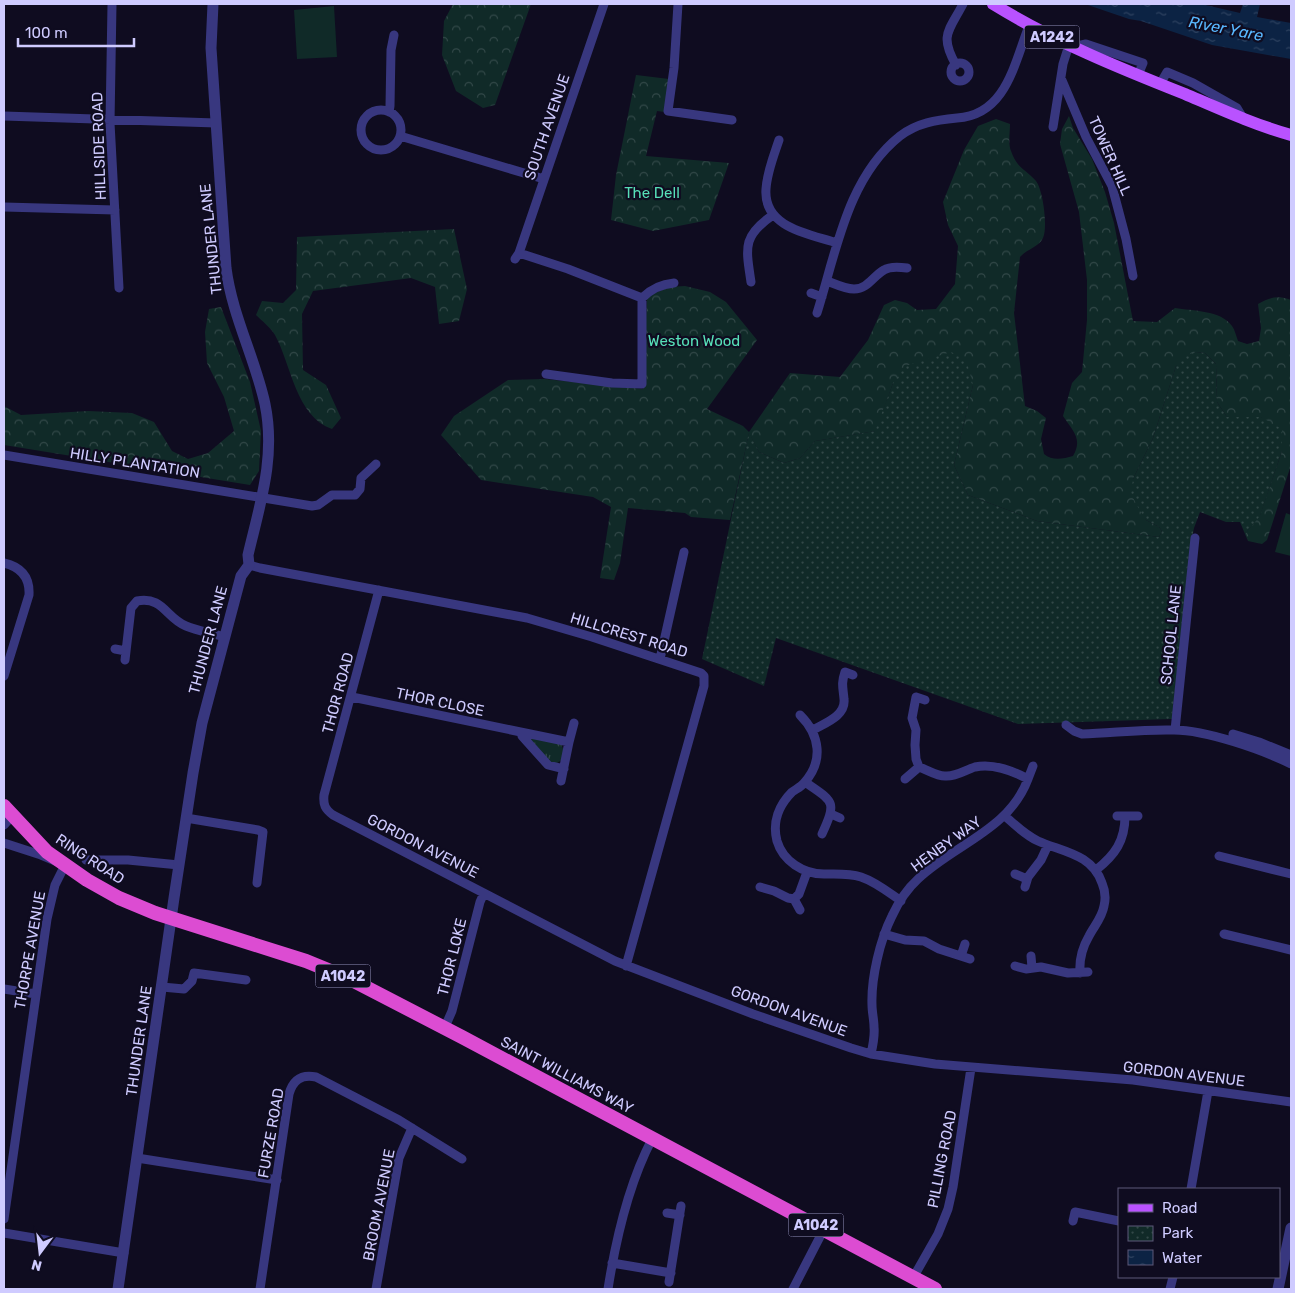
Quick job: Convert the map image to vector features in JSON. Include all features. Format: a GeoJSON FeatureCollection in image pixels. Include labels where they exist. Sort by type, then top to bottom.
{"type":"FeatureCollection","features":[{"type":"Feature","properties":{"kind":"highway","name":"RING ROAD"},"geometry":{"type":"LineString","coordinates":[[6,816],[47,852],[87,880],[119,898],[171,919]]}},
{"type":"Feature","properties":{"kind":"highway","name":"SAINT WILLIAMS WAY"},"geometry":{"type":"LineString","coordinates":[[171,919],[306,961],[350,979],[935,1289]]}},
{"type":"Feature","properties":{"kind":"main road","name":"A1242"},"geometry":{"type":"LineString","coordinates":[[993,4],[1029,26],[1071,46],[1244,118],[1291,135]]}},
{"type":"Feature","properties":{"kind":"street","name":"HILLSIDE ROAD"},"geometry":{"type":"LineString","coordinates":[[112,4],[110,119],[119,288]]}},
{"type":"Feature","properties":{"kind":"street","name":"THUNDER LANE"},"geometry":{"type":"LineString","coordinates":[[118,1289],[178,865],[202,723],[241,576],[249,565],[248,555],[263,498],[267,469],[267,420],[258,379],[236,314],[228,281],[211,48],[213,4]]}},
{"type":"Feature","properties":{"kind":"street","name":"SOUTH AVENUE"},"geometry":{"type":"LineString","coordinates":[[604,4],[517,256],[568,269],[642,298]]}},
{"type":"Feature","properties":{"kind":"street"},"geometry":{"type":"LineString","coordinates":[[678,4],[674,68],[668,111],[732,120]]}},
{"type":"Feature","properties":{"kind":"street"},"geometry":{"type":"LineString","coordinates":[[956,65],[948,50],[947,34],[963,4]]}},
{"type":"Feature","properties":{"kind":"street"},"geometry":{"type":"LineString","coordinates":[[817,313],[855,194],[873,165],[899,136],[917,125],[930,121],[965,118],[978,114],[991,105],[1006,86],[1029,26]]}},
{"type":"Feature","properties":{"kind":"street"},"geometry":{"type":"LineString","coordinates":[[389,112],[387,46],[394,35]]}},
{"type":"Feature","properties":{"kind":"street"},"geometry":{"type":"LineString","coordinates":[[1053,127],[1061,78],[1071,46]]}},
{"type":"Feature","properties":{"kind":"street","name":"TOWER HILL"},"geometry":{"type":"LineString","coordinates":[[1061,78],[1086,137],[1112,186],[1126,239],[1132,276]]}},
{"type":"Feature","properties":{"kind":"street"},"geometry":{"type":"LineString","coordinates":[[381,110],[394,115],[399,122],[400,136],[392,147],[385,150],[370,147],[362,137],[361,129],[367,116],[381,110]]}},
{"type":"Feature","properties":{"kind":"street"},"geometry":{"type":"LineString","coordinates":[[4,116],[216,124]]}},
{"type":"Feature","properties":{"kind":"street"},"geometry":{"type":"LineString","coordinates":[[400,136],[544,178]]}},
{"type":"Feature","properties":{"kind":"street"},"geometry":{"type":"LineString","coordinates":[[779,140],[766,188],[767,201],[773,215],[781,223],[793,229],[838,243]]}},
{"type":"Feature","properties":{"kind":"street"},"geometry":{"type":"LineString","coordinates":[[4,207],[116,210]]}},
{"type":"Feature","properties":{"kind":"street"},"geometry":{"type":"LineString","coordinates":[[751,282],[747,251],[748,241],[762,222],[773,215]]}},
{"type":"Feature","properties":{"kind":"street"},"geometry":{"type":"LineString","coordinates":[[827,281],[849,288],[863,288],[883,270],[897,267],[907,268]]}},
{"type":"Feature","properties":{"kind":"street"},"geometry":{"type":"LineString","coordinates":[[546,374],[612,383],[642,384],[642,298],[649,290],[668,283],[674,283]]}},
{"type":"Feature","properties":{"kind":"street"},"geometry":{"type":"LineString","coordinates":[[811,294],[822,297]]}},
{"type":"Feature","properties":{"kind":"street","name":"HILLY PLANTATION"},"geometry":{"type":"LineString","coordinates":[[4,455],[312,506],[318,505],[332,495],[355,495],[360,489],[361,478],[374,469]]}},
{"type":"Feature","properties":{"kind":"street","name":"SCHOOL LANE"},"geometry":{"type":"LineString","coordinates":[[1175,730],[1197,540]]}},
{"type":"Feature","properties":{"kind":"street"},"geometry":{"type":"LineString","coordinates":[[660,659],[684,552]]}},
{"type":"Feature","properties":{"kind":"street"},"geometry":{"type":"LineString","coordinates":[[4,563],[15,566],[23,573],[30,588],[4,676]]}},
{"type":"Feature","properties":{"kind":"street","name":"HILLCREST ROAD"},"geometry":{"type":"LineString","coordinates":[[249,565],[526,618],[701,672],[704,676],[704,686],[626,966]]}},
{"type":"Feature","properties":{"kind":"street","name":"THOR ROAD"},"geometry":{"type":"LineString","coordinates":[[324,803],[324,795],[352,697],[379,590]]}},
{"type":"Feature","properties":{"kind":"street"},"geometry":{"type":"LineString","coordinates":[[115,649],[125,655],[131,608],[137,601],[143,600],[151,600],[158,604],[185,626],[224,636]]}},
{"type":"Feature","properties":{"kind":"street"},"geometry":{"type":"LineString","coordinates":[[813,730],[842,711],[844,698],[841,684],[845,672]]}},
{"type":"Feature","properties":{"kind":"street","name":"THOR CLOSE"},"geometry":{"type":"LineString","coordinates":[[352,697],[569,742]]}},
{"type":"Feature","properties":{"kind":"street"},"geometry":{"type":"LineString","coordinates":[[917,697],[912,718],[916,730],[916,752],[919,767]]}},
{"type":"Feature","properties":{"kind":"street"},"geometry":{"type":"LineString","coordinates":[[800,715],[813,730],[817,750],[811,774],[781,806],[775,826],[780,848],[787,858],[807,872],[860,876],[875,883],[901,900]]}},
{"type":"Feature","properties":{"kind":"street"},"geometry":{"type":"LineString","coordinates":[[561,781],[574,723]]}},
{"type":"Feature","properties":{"kind":"street"},"geometry":{"type":"LineString","coordinates":[[1066,725],[1074,732],[1082,734],[1192,731],[1238,744],[1277,757],[1291,764]]}},
{"type":"Feature","properties":{"kind":"street"},"geometry":{"type":"LineString","coordinates":[[523,733],[522,736],[548,765],[564,769]]}},
{"type":"Feature","properties":{"kind":"street"},"geometry":{"type":"LineString","coordinates":[[1233,734],[1291,755]]}},
{"type":"Feature","properties":{"kind":"street"},"geometry":{"type":"LineString","coordinates":[[919,767],[944,776],[953,776],[987,766],[1002,768],[1028,779]]}},
{"type":"Feature","properties":{"kind":"street","name":"HENBY WAY"},"geometry":{"type":"LineString","coordinates":[[871,1054],[874,1029],[872,996],[884,934],[901,900],[916,880],[987,831],[1004,816],[1017,801],[1033,766]]}},
{"type":"Feature","properties":{"kind":"street"},"geometry":{"type":"LineString","coordinates":[[904,779],[919,767]]}},
{"type":"Feature","properties":{"kind":"street"},"geometry":{"type":"LineString","coordinates":[[805,782],[825,796],[830,802],[832,810],[822,834]]}},
{"type":"Feature","properties":{"kind":"street","name":"GORDON AVENUE"},"geometry":{"type":"LineString","coordinates":[[324,803],[327,810],[333,815],[626,966],[753,1014],[851,1048],[871,1054],[935,1064],[1133,1080],[1291,1102]]}},
{"type":"Feature","properties":{"kind":"street"},"geometry":{"type":"LineString","coordinates":[[831,814],[840,818]]}},
{"type":"Feature","properties":{"kind":"street"},"geometry":{"type":"LineString","coordinates":[[1004,816],[1028,836],[1082,857],[1096,870],[1104,887],[1105,905],[1101,916],[1083,946],[1080,958],[1084,972],[1068,973],[1015,966]]}},
{"type":"Feature","properties":{"kind":"street"},"geometry":{"type":"LineString","coordinates":[[1096,870],[1113,856],[1119,848],[1124,833],[1121,816],[1138,816]]}},
{"type":"Feature","properties":{"kind":"street"},"geometry":{"type":"LineString","coordinates":[[186,818],[263,832],[257,883]]}},
{"type":"Feature","properties":{"kind":"street"},"geometry":{"type":"LineString","coordinates":[[4,843],[65,865]]}},
{"type":"Feature","properties":{"kind":"street"},"geometry":{"type":"LineString","coordinates":[[1015,874],[1026,883],[1042,860],[1048,844]]}},
{"type":"Feature","properties":{"kind":"street"},"geometry":{"type":"LineString","coordinates":[[1219,856],[1291,874]]}},
{"type":"Feature","properties":{"kind":"street"},"geometry":{"type":"LineString","coordinates":[[86,860],[128,860],[178,865]]}},
{"type":"Feature","properties":{"kind":"street","name":"THORPE AVENUE"},"geometry":{"type":"LineString","coordinates":[[4,1219],[51,902],[55,885],[65,865]]}},
{"type":"Feature","properties":{"kind":"street"},"geometry":{"type":"LineString","coordinates":[[794,899],[799,894],[807,872]]}},
{"type":"Feature","properties":{"kind":"street"},"geometry":{"type":"LineString","coordinates":[[760,887],[794,899]]}},
{"type":"Feature","properties":{"kind":"street","name":"THOR LOKE"},"geometry":{"type":"LineString","coordinates":[[444,1028],[452,1010],[484,893]]}},
{"type":"Feature","properties":{"kind":"street"},"geometry":{"type":"LineString","coordinates":[[794,899],[800,910]]}},
{"type":"Feature","properties":{"kind":"street"},"geometry":{"type":"LineString","coordinates":[[884,934],[906,940],[924,941],[939,949],[966,958],[965,944]]}},
{"type":"Feature","properties":{"kind":"street"},"geometry":{"type":"LineString","coordinates":[[1224,934],[1291,950]]}},
{"type":"Feature","properties":{"kind":"street"},"geometry":{"type":"LineString","coordinates":[[1031,956],[1032,968]]}},
{"type":"Feature","properties":{"kind":"street"},"geometry":{"type":"LineString","coordinates":[[162,987],[184,988],[192,981],[194,973],[246,980]]}},
{"type":"Feature","properties":{"kind":"street"},"geometry":{"type":"LineString","coordinates":[[4,990],[36,994]]}},
{"type":"Feature","properties":{"kind":"street","name":"PILLING ROAD"},"geometry":{"type":"LineString","coordinates":[[913,1278],[938,1234],[948,1209],[954,1186],[971,1068]]}},
{"type":"Feature","properties":{"kind":"street","name":"FURZE ROAD"},"geometry":{"type":"LineString","coordinates":[[260,1289],[289,1094],[294,1082],[304,1076],[316,1077],[412,1128],[462,1159]]}},
{"type":"Feature","properties":{"kind":"street"},"geometry":{"type":"LineString","coordinates":[[1191,1188],[1208,1091]]}},
{"type":"Feature","properties":{"kind":"street","name":"BROOM AVENUE"},"geometry":{"type":"LineString","coordinates":[[376,1289],[399,1158],[412,1128]]}},
{"type":"Feature","properties":{"kind":"street"},"geometry":{"type":"LineString","coordinates":[[608,1289],[626,1204],[642,1159],[652,1139]]}},
{"type":"Feature","properties":{"kind":"street"},"geometry":{"type":"LineString","coordinates":[[137,1158],[276,1180]]}},
{"type":"Feature","properties":{"kind":"street"},"geometry":{"type":"LineString","coordinates":[[612,1263],[670,1277],[680,1210],[667,1212]]}},
{"type":"Feature","properties":{"kind":"street"},"geometry":{"type":"LineString","coordinates":[[1075,1212],[1118,1221]]}},
{"type":"Feature","properties":{"kind":"street"},"geometry":{"type":"LineString","coordinates":[[1278,1289],[1291,1228]]}},
{"type":"Feature","properties":{"kind":"street"},"geometry":{"type":"LineString","coordinates":[[794,1289],[824,1229]]}},
{"type":"Feature","properties":{"kind":"street"},"geometry":{"type":"LineString","coordinates":[[4,1232],[124,1253]]}},
{"type":"Feature","properties":{"kind":"green space"},"geometry":{"type":"Polygon","coordinates":[[[453,4],[531,4],[495,105],[483,108],[456,91],[442,55],[444,21],[453,4]]]}},
{"type":"Feature","properties":{"kind":"green space"},"geometry":{"type":"Polygon","coordinates":[[[334,6],[337,57],[297,59],[294,10],[334,6]]]}},
{"type":"Feature","properties":{"kind":"green space","name":"The Dell"},"geometry":{"type":"Polygon","coordinates":[[[636,75],[669,79],[665,112],[657,111],[646,156],[729,163],[709,220],[653,231],[611,220],[616,175],[636,75]]]}},
{"type":"Feature","properties":{"kind":"green space","name":"Weston Wood"},"geometry":{"type":"Polygon","coordinates":[[[1069,116],[1073,128],[1092,159],[1105,192],[1114,223],[1133,321],[1157,322],[1175,308],[1206,312],[1227,321],[1233,328],[1238,341],[1247,344],[1259,341],[1261,328],[1258,304],[1274,298],[1291,300],[1291,465],[1267,540],[1262,544],[1248,541],[1245,534],[1260,515],[1282,451],[1261,417],[1227,417],[1217,402],[1216,364],[1205,353],[1196,352],[1176,366],[1153,438],[1133,479],[1146,520],[1159,527],[1162,531],[1159,537],[1037,521],[968,495],[954,465],[973,385],[893,383],[876,431],[815,441],[800,458],[784,463],[759,452],[749,433],[730,520],[691,517],[685,513],[628,508],[620,563],[614,580],[600,578],[611,507],[593,497],[481,480],[441,435],[454,416],[508,380],[544,379],[643,389],[647,296],[670,287],[685,286],[710,292],[726,302],[757,340],[707,409],[743,426],[749,432],[790,373],[840,377],[868,340],[884,305],[895,300],[907,303],[917,310],[936,309],[955,284],[958,246],[948,225],[943,202],[964,150],[978,126],[996,119],[1010,124],[1009,141],[1013,157],[1019,166],[1033,177],[1039,186],[1044,209],[1045,226],[1043,238],[1039,244],[1020,257],[1014,313],[1025,406],[1037,411],[1046,418],[1041,439],[1044,454],[1062,459],[1073,456],[1077,440],[1063,416],[1072,383],[1082,372],[1087,320],[1087,280],[1079,212],[1060,144],[1062,129],[1069,116]]]}},
{"type":"Feature","properties":{"kind":"green space"},"geometry":{"type":"Polygon","coordinates":[[[454,229],[467,289],[459,321],[439,324],[435,287],[411,278],[313,291],[302,314],[303,370],[326,385],[341,418],[332,429],[320,423],[302,402],[275,335],[256,315],[262,301],[283,303],[296,290],[297,237],[454,229]]]}},
{"type":"Feature","properties":{"kind":"green space"},"geometry":{"type":"Polygon","coordinates":[[[221,307],[250,382],[261,431],[259,471],[250,485],[4,445],[4,406],[21,415],[88,411],[132,413],[154,422],[172,451],[188,459],[208,453],[234,431],[224,397],[207,363],[205,332],[209,309],[221,307]]]}},
{"type":"Feature","properties":{"kind":"green space"},"geometry":{"type":"Polygon","coordinates":[[[951,352],[966,359],[973,385],[954,465],[968,495],[1037,521],[1159,537],[1162,531],[1159,527],[1146,520],[1131,494],[1133,479],[1153,438],[1176,366],[1184,356],[1196,352],[1205,353],[1216,364],[1217,402],[1227,417],[1261,417],[1282,429],[1282,451],[1260,516],[1245,534],[1240,522],[1226,522],[1200,512],[1190,547],[1172,719],[1018,724],[776,638],[764,686],[702,659],[749,432],[759,452],[784,463],[800,458],[815,441],[875,431],[893,383],[905,366],[951,352]]]}},
{"type":"Feature","properties":{"kind":"green space"},"geometry":{"type":"Polygon","coordinates":[[[1286,513],[1291,515],[1291,556],[1275,552],[1286,513]]]}},
{"type":"Feature","properties":{"kind":"green space"},"geometry":{"type":"Polygon","coordinates":[[[530,737],[561,744],[564,751],[562,760],[555,764],[551,763],[529,739],[530,737]]]}},
{"type":"Feature","properties":{"kind":"water","name":"River Yare"},"geometry":{"type":"Polygon","coordinates":[[[1085,4],[1201,4],[1240,13],[1243,4],[1260,4],[1257,17],[1291,23],[1291,59],[1212,45],[1085,4]]]}}]}
